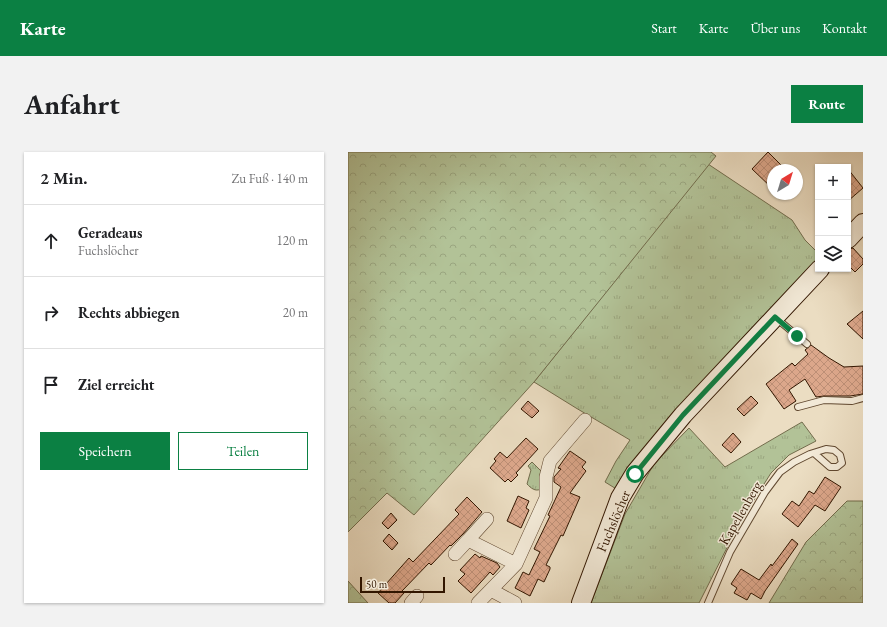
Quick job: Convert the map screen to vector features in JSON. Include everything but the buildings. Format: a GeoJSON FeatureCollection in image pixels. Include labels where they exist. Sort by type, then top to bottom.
{"type":"FeatureCollection","features":[{"type":"Feature","properties":{"kind":"street"},"geometry":{"type":"LineString","coordinates":[[851,236],[863,223]]}},
{"type":"Feature","properties":{"kind":"street","name":"Fuchslöcher"},"geometry":{"type":"LineString","coordinates":[[581,603],[620,498],[635,474],[683,415],[817,272]]}},
{"type":"Feature","properties":{"kind":"street"},"geometry":{"type":"LineString","coordinates":[[478,603],[516,564],[546,498],[546,476],[550,461],[585,420]]}},
{"type":"Feature","properties":{"kind":"street"},"geometry":{"type":"LineString","coordinates":[[455,554],[487,519]]}},
{"type":"Feature","properties":{"kind":"street"},"geometry":{"type":"LineString","coordinates":[[468,540],[516,564]]}},
{"type":"Feature","properties":{"kind":"street"},"geometry":{"type":"LineString","coordinates":[[491,590],[515,603]]}},
{"type":"Feature","properties":{"kind":"lane"},"geometry":{"type":"LineString","coordinates":[[775,317],[807,344]]}},
{"type":"Feature","properties":{"kind":"lane"},"geometry":{"type":"LineString","coordinates":[[798,407],[824,400],[852,401],[863,398]]}},
{"type":"Feature","properties":{"kind":"lane","name":"Kapellenberg"},"geometry":{"type":"LineString","coordinates":[[708,603],[730,552],[769,487],[780,472],[794,462],[814,453]]}},
{"type":"Feature","properties":{"kind":"green space"},"geometry":{"type":"Polygon","coordinates":[[[348,152],[711,152],[716,156],[534,382],[414,515],[387,493],[348,532],[348,152]]]}},
{"type":"Feature","properties":{"kind":"green space"},"geometry":{"type":"Polygon","coordinates":[[[708,164],[792,220],[805,240],[815,250],[815,264],[618,490],[605,482],[616,461],[630,440],[534,382],[708,164]]]}},
{"type":"Feature","properties":{"kind":"green space"},"geometry":{"type":"Polygon","coordinates":[[[802,422],[816,441],[789,455],[771,473],[740,522],[699,603],[591,603],[625,514],[654,464],[689,428],[725,467],[802,422]]]}},
{"type":"Feature","properties":{"kind":"green space"},"geometry":{"type":"Polygon","coordinates":[[[532,462],[543,473],[541,489],[539,490],[533,489],[527,484],[531,470],[528,466],[532,462]]]}},
{"type":"Feature","properties":{"kind":"green space"},"geometry":{"type":"Polygon","coordinates":[[[847,501],[863,501],[863,603],[769,603],[806,542],[847,501]]]}},
{"type":"Feature","properties":{"kind":"green space"},"geometry":{"type":"Polygon","coordinates":[[[348,581],[368,603],[348,603],[348,581]]]}},
{"type":"Feature","properties":{"kind":"route"},"geometry":{"type":"LineString","coordinates":[[635,474],[683,415],[775,317],[797,336]]}}]}
